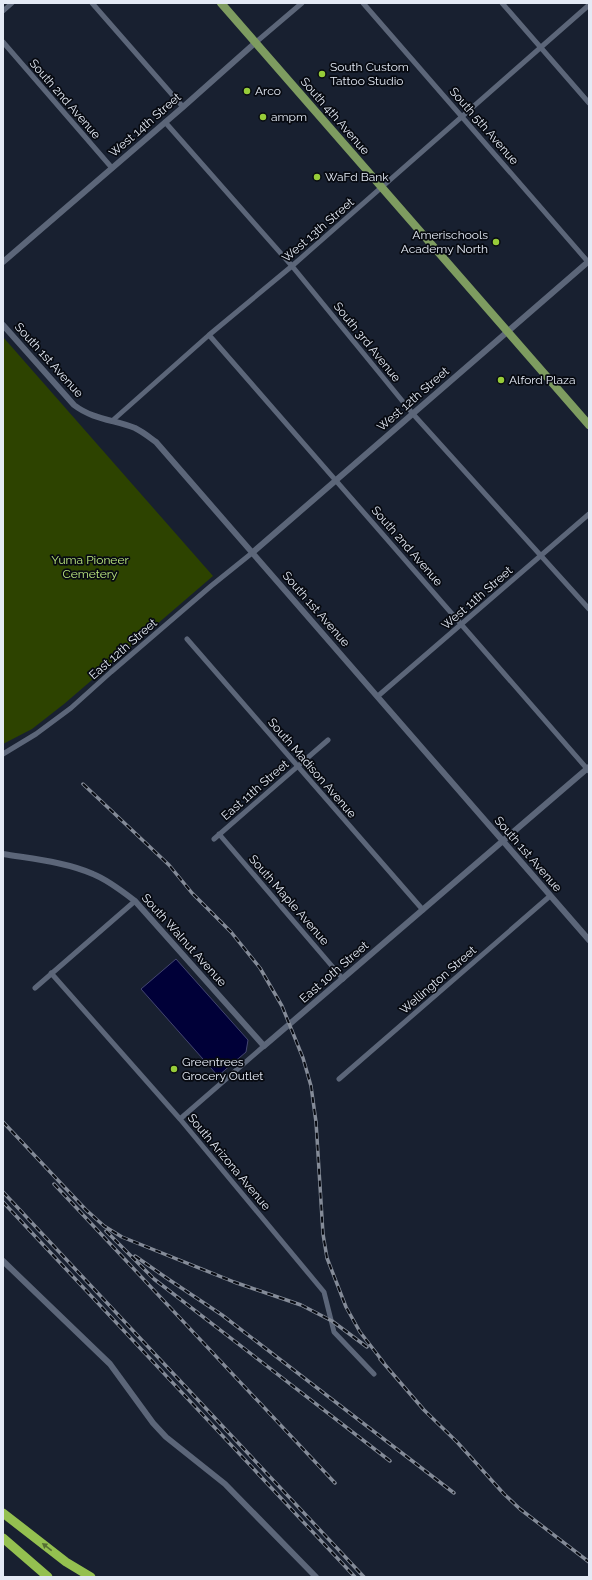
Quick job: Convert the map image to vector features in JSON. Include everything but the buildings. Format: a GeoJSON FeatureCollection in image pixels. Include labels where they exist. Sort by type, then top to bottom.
{"type":"FeatureCollection","features":[{"type":"Feature","properties":{"kind":"highway"},"geometry":{"type":"LineString","coordinates":[[3,1513],[84,1577]]}},
{"type":"Feature","properties":{"kind":"highway"},"geometry":{"type":"LineString","coordinates":[[3,1538],[48,1577]]}},
{"type":"Feature","properties":{"kind":"highway"},"geometry":{"type":"LineString","coordinates":[[66,1562],[91,1577]]}},
{"type":"Feature","properties":{"kind":"main road","name":"South 4th Avenue"},"geometry":{"type":"LineString","coordinates":[[221,3],[589,425]]}},
{"type":"Feature","properties":{"kind":"street"},"geometry":{"type":"LineString","coordinates":[[3,11],[12,3]]}},
{"type":"Feature","properties":{"kind":"street"},"geometry":{"type":"LineString","coordinates":[[92,3],[183,107]]}},
{"type":"Feature","properties":{"kind":"street","name":"West 14th Street"},"geometry":{"type":"LineString","coordinates":[[3,262],[302,3]]}},
{"type":"Feature","properties":{"kind":"street","name":"South 5th Avenue"},"geometry":{"type":"LineString","coordinates":[[363,3],[589,262]]}},
{"type":"Feature","properties":{"kind":"street"},"geometry":{"type":"LineString","coordinates":[[502,3],[589,103]]}},
{"type":"Feature","properties":{"kind":"street","name":"West 13th Street"},"geometry":{"type":"LineString","coordinates":[[112,421],[209,335],[292,266],[589,5]]}},
{"type":"Feature","properties":{"kind":"street","name":"South 2nd Avenue"},"geometry":{"type":"LineString","coordinates":[[3,42],[112,168]]}},
{"type":"Feature","properties":{"kind":"street","name":"South 3rd Avenue"},"geometry":{"type":"LineString","coordinates":[[165,122],[292,266],[413,414],[542,555],[589,609]]}},
{"type":"Feature","properties":{"kind":"street","name":"West 12th Street"},"geometry":{"type":"LineString","coordinates":[[252,553],[589,262]]}},
{"type":"Feature","properties":{"kind":"street","name":"South 1st Avenue"},"geometry":{"type":"LineString","coordinates":[[3,325],[74,405],[83,412],[93,417],[112,421],[136,429],[156,442],[589,940]]}},
{"type":"Feature","properties":{"kind":"street","name":"South 2nd Avenue"},"geometry":{"type":"LineString","coordinates":[[209,335],[588,769]]}},
{"type":"Feature","properties":{"kind":"street","name":"West 11th Street"},"geometry":{"type":"LineString","coordinates":[[378,696],[589,514]]}},
{"type":"Feature","properties":{"kind":"street","name":"East 12th Street"},"geometry":{"type":"LineString","coordinates":[[3,754],[36,734],[71,708],[211,586],[252,553]]}},
{"type":"Feature","properties":{"kind":"street","name":"South Madison Avenue"},"geometry":{"type":"LineString","coordinates":[[187,639],[423,910]]}},
{"type":"Feature","properties":{"kind":"street","name":"East 11th Street"},"geometry":{"type":"LineString","coordinates":[[214,839],[328,740]]}},
{"type":"Feature","properties":{"kind":"street","name":"East 10th Street"},"geometry":{"type":"LineString","coordinates":[[180,1119],[588,769]]}},
{"type":"Feature","properties":{"kind":"street","name":"South Maple Avenue"},"geometry":{"type":"LineString","coordinates":[[219,834],[343,979]]}},
{"type":"Feature","properties":{"kind":"street","name":"South Walnut Avenue"},"geometry":{"type":"LineString","coordinates":[[3,854],[54,863],[94,874],[112,884],[135,901],[264,1046]]}},
{"type":"Feature","properties":{"kind":"street","name":"Wellington Street"},"geometry":{"type":"LineString","coordinates":[[339,1079],[550,896]]}},
{"type":"Feature","properties":{"kind":"street"},"geometry":{"type":"LineString","coordinates":[[35,988],[135,901]]}},
{"type":"Feature","properties":{"kind":"street","name":"South Arizona Avenue"},"geometry":{"type":"LineString","coordinates":[[51,973],[180,1119],[324,1292],[334,1332],[374,1374]]}},
{"type":"Feature","properties":{"kind":"street"},"geometry":{"type":"LineString","coordinates":[[3,1261],[110,1364],[153,1423],[166,1437],[225,1484],[316,1577]]}},
{"type":"Feature","properties":{"kind":"green space","name":"Yuma Pioneer Cemetery"},"geometry":{"type":"Polygon","coordinates":[[[3,337],[213,576],[64,704],[32,729],[3,744],[3,337]]]}},
{"type":"Feature","properties":{"kind":"shaded area"},"geometry":{"type":"Polygon","coordinates":[[[176,959],[248,1040],[246,1052],[218,1076],[141,989],[176,959]]]}},
{"type":"Feature","properties":{"kind":"railway"},"geometry":{"type":"LineString","coordinates":[[83,784],[169,865],[192,893],[231,932],[260,968],[282,1006],[303,1058],[311,1086],[316,1122],[323,1234],[327,1258],[346,1307],[360,1332],[384,1363]]}},
{"type":"Feature","properties":{"kind":"railway"},"geometry":{"type":"LineString","coordinates":[[3,1122],[88,1212]]}},
{"type":"Feature","properties":{"kind":"railway"},"geometry":{"type":"LineString","coordinates":[[54,1184],[335,1483]]}},
{"type":"Feature","properties":{"kind":"railway"},"geometry":{"type":"LineString","coordinates":[[3,1192],[364,1577]]}},
{"type":"Feature","properties":{"kind":"railway"},"geometry":{"type":"LineString","coordinates":[[3,1202],[355,1577]]}},
{"type":"Feature","properties":{"kind":"railway"},"geometry":{"type":"LineString","coordinates":[[84,1208],[104,1226],[122,1237],[234,1282],[301,1305],[332,1321],[367,1347]]}},
{"type":"Feature","properties":{"kind":"railway"},"geometry":{"type":"LineString","coordinates":[[106,1231],[154,1279],[390,1461]]}},
{"type":"Feature","properties":{"kind":"railway"},"geometry":{"type":"LineString","coordinates":[[135,1256],[222,1315],[454,1493]]}},
{"type":"Feature","properties":{"kind":"railway"},"geometry":{"type":"LineString","coordinates":[[380,1359],[424,1410],[457,1442],[504,1494],[520,1509],[589,1562]]}},
{"type":"Feature","properties":{"kind":"place","name":"South Custom Tattoo Studio"},"geometry":{"type":"Point","coordinates":[322,74]}},
{"type":"Feature","properties":{"kind":"place","name":"Arco"},"geometry":{"type":"Point","coordinates":[247,91]}},
{"type":"Feature","properties":{"kind":"place","name":"ampm"},"geometry":{"type":"Point","coordinates":[263,117]}},
{"type":"Feature","properties":{"kind":"place","name":"WaFd Bank"},"geometry":{"type":"Point","coordinates":[317,177]}},
{"type":"Feature","properties":{"kind":"place","name":"Amerischools Academy North"},"geometry":{"type":"Point","coordinates":[496,242]}},
{"type":"Feature","properties":{"kind":"place","name":"Alford Plaza"},"geometry":{"type":"Point","coordinates":[501,380]}},
{"type":"Feature","properties":{"kind":"place","name":"Greentrees Grocery Outlet"},"geometry":{"type":"Point","coordinates":[174,1069]}}]}
